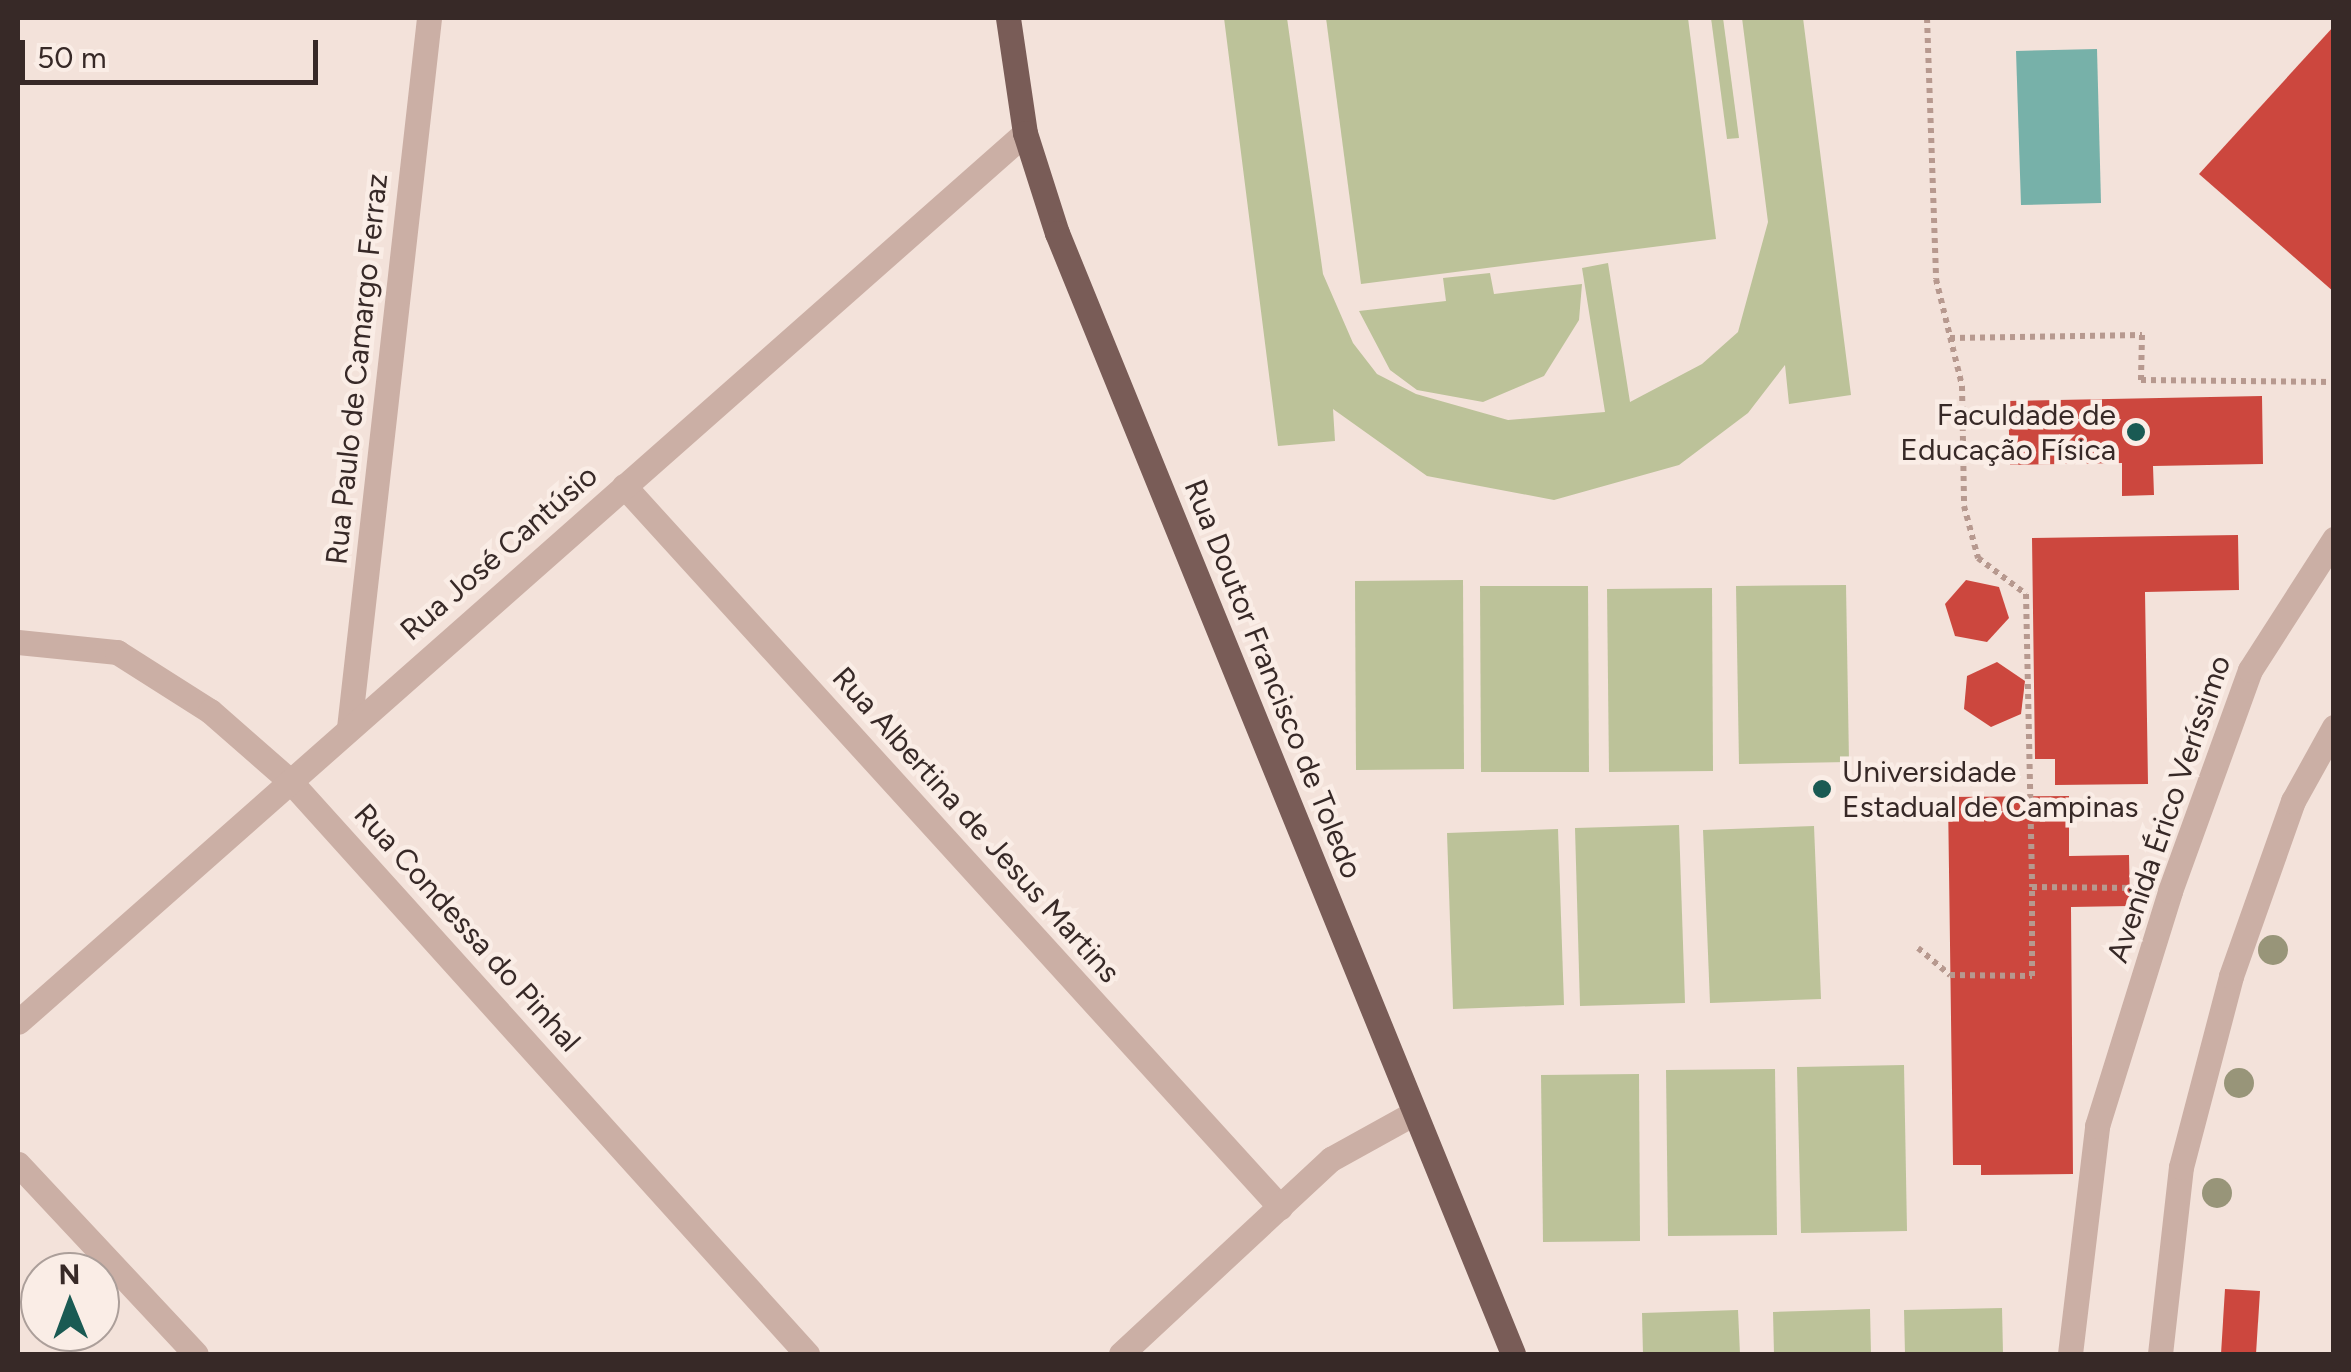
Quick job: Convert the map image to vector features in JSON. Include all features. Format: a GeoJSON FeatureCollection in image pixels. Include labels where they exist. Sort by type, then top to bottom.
{"type":"FeatureCollection","features":[{"type":"Feature","properties":{"kind":"main road","name":"Rua Doutor Francisco de Toledo"},"geometry":{"type":"LineString","coordinates":[[1008,18],[1025,133],[1057,233],[1513,1354]]}},
{"type":"Feature","properties":{"kind":"street","name":"Rua Paulo de Camargo Ferraz"},"geometry":{"type":"LineString","coordinates":[[349,728],[429,18]]}},
{"type":"Feature","properties":{"kind":"street","name":"Rua José Cantúsio"},"geometry":{"type":"LineString","coordinates":[[18,1022],[1025,133]]}},
{"type":"Feature","properties":{"kind":"street","name":"Rua Albertina de Jesus Martins"},"geometry":{"type":"LineString","coordinates":[[624,486],[1280,1207]]}},
{"type":"Feature","properties":{"kind":"street","name":"Avenida Érico Veríssimo"},"geometry":{"type":"LineString","coordinates":[[2070,1354],[2097,1126],[2170,891],[2250,670],[2334,539]]}},
{"type":"Feature","properties":{"kind":"street","name":"Rua Condessa do Pinhal"},"geometry":{"type":"LineString","coordinates":[[18,642],[118,652],[210,711],[290,781],[807,1354]]}},
{"type":"Feature","properties":{"kind":"street"},"geometry":{"type":"LineString","coordinates":[[2160,1354],[2181,1167],[2231,976],[2293,801],[2334,727]]}},
{"type":"Feature","properties":{"kind":"street"},"geometry":{"type":"LineString","coordinates":[[1121,1354],[1330,1160],[1414,1113]]}},
{"type":"Feature","properties":{"kind":"street"},"geometry":{"type":"LineString","coordinates":[[18,1164],[196,1354]]}},
{"type":"Feature","properties":{"kind":"path"},"geometry":{"type":"LineString","coordinates":[[1918,948],[1950,975],[2032,976],[2026,594],[1978,558],[1964,506],[1962,386],[1936,279],[1927,18]]}},
{"type":"Feature","properties":{"kind":"path"},"geometry":{"type":"LineString","coordinates":[[1950,338],[2142,336],[2141,380],[2334,382]]}},
{"type":"Feature","properties":{"kind":"path"},"geometry":{"type":"LineString","coordinates":[[2032,888],[2170,891]]}},
{"type":"Feature","properties":{"kind":"green space"},"geometry":{"type":"Polygon","coordinates":[[[1224,18],[1287,18],[1323,274],[1353,343],[1377,374],[1416,394],[1508,420],[1605,412],[1582,268],[1608,263],[1630,402],[1702,364],[1738,332],[1768,222],[1742,18],[1803,18],[1851,395],[1789,404],[1785,365],[1748,413],[1679,465],[1554,500],[1427,476],[1333,409],[1335,441],[1278,446],[1224,18]]]}},
{"type":"Feature","properties":{"kind":"green space"},"geometry":{"type":"Polygon","coordinates":[[[1326,18],[1688,18],[1716,239],[1361,284],[1326,18]]]}},
{"type":"Feature","properties":{"kind":"green space"},"geometry":{"type":"Polygon","coordinates":[[[1711,18],[1723,18],[1739,138],[1727,139],[1711,18]]]}},
{"type":"Feature","properties":{"kind":"green space"},"geometry":{"type":"Polygon","coordinates":[[[1490,273],[1494,294],[1582,284],[1579,320],[1544,376],[1483,402],[1417,390],[1390,370],[1359,311],[1446,301],[1443,278],[1490,273]]]}},
{"type":"Feature","properties":{"kind":"green space"},"geometry":{"type":"Polygon","coordinates":[[[1463,580],[1464,769],[1356,770],[1355,581],[1463,580]]]}},
{"type":"Feature","properties":{"kind":"green space"},"geometry":{"type":"Polygon","coordinates":[[[1846,585],[1849,762],[1739,764],[1736,586],[1846,585]]]}},
{"type":"Feature","properties":{"kind":"green space"},"geometry":{"type":"Polygon","coordinates":[[[1480,586],[1588,586],[1589,772],[1481,772],[1480,586]]]}},
{"type":"Feature","properties":{"kind":"green space"},"geometry":{"type":"Polygon","coordinates":[[[1712,588],[1713,771],[1609,772],[1607,589],[1712,588]]]}},
{"type":"Feature","properties":{"kind":"green space"},"geometry":{"type":"Polygon","coordinates":[[[1679,825],[1685,1003],[1580,1006],[1575,828],[1679,825]]]}},
{"type":"Feature","properties":{"kind":"green space"},"geometry":{"type":"Polygon","coordinates":[[[1814,826],[1821,999],[1710,1003],[1703,830],[1814,826]]]}},
{"type":"Feature","properties":{"kind":"green space"},"geometry":{"type":"Polygon","coordinates":[[[1558,829],[1564,1005],[1453,1009],[1447,833],[1558,829]]]}},
{"type":"Feature","properties":{"kind":"green space"},"geometry":{"type":"Polygon","coordinates":[[[1904,1065],[1907,1231],[1801,1233],[1797,1067],[1904,1065]]]}},
{"type":"Feature","properties":{"kind":"green space"},"geometry":{"type":"Polygon","coordinates":[[[1775,1069],[1777,1235],[1668,1236],[1666,1070],[1775,1069]]]}},
{"type":"Feature","properties":{"kind":"green space"},"geometry":{"type":"Polygon","coordinates":[[[1639,1074],[1640,1241],[1543,1242],[1541,1075],[1639,1074]]]}},
{"type":"Feature","properties":{"kind":"green space"},"geometry":{"type":"Polygon","coordinates":[[[2002,1308],[2003,1354],[1905,1354],[1904,1310],[2002,1308]]]}},
{"type":"Feature","properties":{"kind":"green space"},"geometry":{"type":"Polygon","coordinates":[[[1870,1309],[1871,1354],[1774,1354],[1773,1312],[1870,1309]]]}},
{"type":"Feature","properties":{"kind":"green space"},"geometry":{"type":"Polygon","coordinates":[[[1738,1310],[1740,1354],[1643,1354],[1642,1313],[1738,1310]]]}},
{"type":"Feature","properties":{"kind":"water"},"geometry":{"type":"Polygon","coordinates":[[[2097,49],[2101,203],[2021,205],[2016,51],[2097,49]]]}},
{"type":"Feature","properties":{"kind":"building"},"geometry":{"type":"Polygon","coordinates":[[[2334,26],[2334,292],[2199,174],[2334,26]]]}},
{"type":"Feature","properties":{"kind":"building","name":"Faculdade de Educação Física"},"geometry":{"type":"Polygon","coordinates":[[[2262,396],[2263,464],[2153,466],[2154,495],[2122,496],[2122,463],[2010,465],[2008,401],[2262,396]]]}},
{"type":"Feature","properties":{"kind":"building"},"geometry":{"type":"Polygon","coordinates":[[[2238,535],[2239,590],[2145,592],[2148,784],[2055,785],[2055,759],[2035,759],[2032,538],[2238,535]]]}},
{"type":"Feature","properties":{"kind":"building"},"geometry":{"type":"Polygon","coordinates":[[[1966,580],[1999,587],[2009,618],[1987,642],[1955,636],[1945,604],[1966,580]]]}},
{"type":"Feature","properties":{"kind":"building"},"geometry":{"type":"Polygon","coordinates":[[[1997,662],[2025,681],[2021,714],[1991,727],[1964,709],[1967,676],[1997,662]]]}},
{"type":"Feature","properties":{"kind":"building"},"geometry":{"type":"Polygon","coordinates":[[[2069,796],[2069,856],[2129,855],[2130,906],[2071,907],[2073,1174],[1981,1175],[1981,1165],[1953,1165],[1948,797],[2069,796]]]}},
{"type":"Feature","properties":{"kind":"building"},"geometry":{"type":"Polygon","coordinates":[[[2225,1289],[2260,1291],[2256,1354],[2221,1354],[2225,1289]]]}},
{"type":"Feature","properties":{"kind":"place","name":"Faculdade de Educação Física"},"geometry":{"type":"Point","coordinates":[2136,432]}},
{"type":"Feature","properties":{"kind":"place","name":"Universidade Estadual de Campinas"},"geometry":{"type":"Point","coordinates":[1822,789]}}]}
